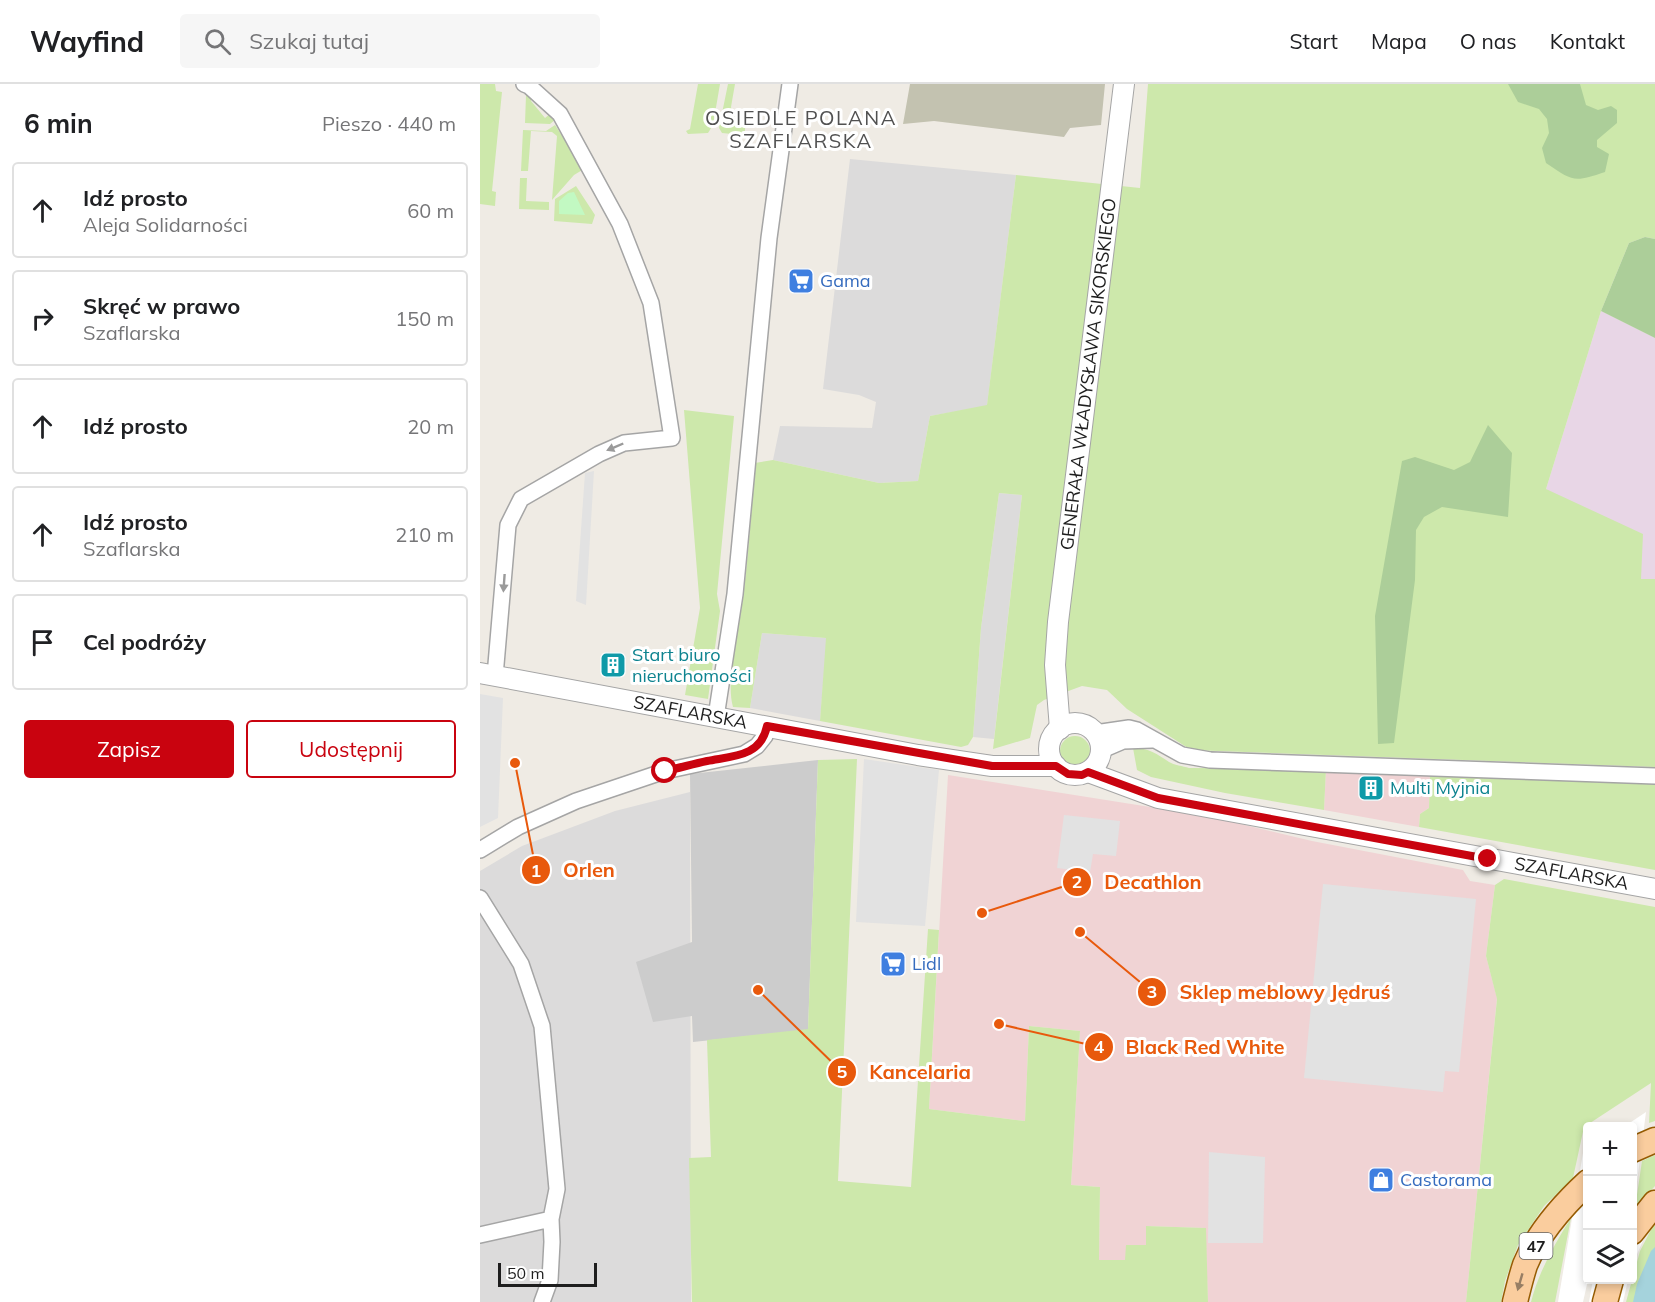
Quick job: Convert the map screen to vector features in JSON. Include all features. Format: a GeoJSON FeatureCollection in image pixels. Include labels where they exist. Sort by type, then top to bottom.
{"type":"FeatureCollection","features":[{"type":"Feature","properties":{"kind":"main road"},"geometry":{"type":"LineString","coordinates":[[1637,1148],[1655,1140]]}},
{"type":"Feature","properties":{"kind":"main road","name":"47"},"geometry":{"type":"LineString","coordinates":[[1515,1302],[1526,1264],[1538,1242],[1556,1215],[1583,1186]]}},
{"type":"Feature","properties":{"kind":"main road"},"geometry":{"type":"LineString","coordinates":[[1634,1230],[1655,1203]]}},
{"type":"Feature","properties":{"kind":"main road"},"geometry":{"type":"LineString","coordinates":[[1605,1302],[1610,1284]]}},
{"type":"Feature","properties":{"kind":"street"},"geometry":{"type":"LineString","coordinates":[[488,674],[508,525],[521,499],[599,454],[624,443],[672,438],[651,303],[620,224],[560,114],[524,84]]}},
{"type":"Feature","properties":{"kind":"street"},"geometry":{"type":"LineString","coordinates":[[716,717],[735,594],[769,238],[790,84]]}},
{"type":"Feature","properties":{"kind":"street","name":"GENERAŁA WŁADYSŁAWA SIKORSKIEGO"},"geometry":{"type":"LineString","coordinates":[[1062,732],[1056,665],[1058,622],[1124,84]]}},
{"type":"Feature","properties":{"kind":"street","name":"SZAFLARSKA"},"geometry":{"type":"LineString","coordinates":[[488,674],[918,755],[992,766],[1056,766]]}},
{"type":"Feature","properties":{"kind":"street"},"geometry":{"type":"LineString","coordinates":[[1008,766],[1062,732],[1084,725],[1099,746],[1099,761],[1088,772],[1082,775],[1068,774],[1056,766],[1052,760],[1062,732]]}},
{"type":"Feature","properties":{"kind":"street"},"geometry":{"type":"LineString","coordinates":[[480,850],[518,827],[576,801],[665,771],[744,754],[761,741],[765,736],[767,726]]}},
{"type":"Feature","properties":{"kind":"street"},"geometry":{"type":"LineString","coordinates":[[1099,746],[1139,739],[1158,740],[1182,754],[1210,760],[1655,776]]}},
{"type":"Feature","properties":{"kind":"street","name":"SZAFLARSKA"},"geometry":{"type":"LineString","coordinates":[[1099,746],[1135,790]]}},
{"type":"Feature","properties":{"kind":"street","name":"SZAFLARSKA"},"geometry":{"type":"LineString","coordinates":[[1088,772],[1158,798],[1655,889]]}},
{"type":"Feature","properties":{"kind":"street"},"geometry":{"type":"LineString","coordinates":[[480,898],[521,964],[542,1026],[557,1189],[551,1219],[549,1280],[542,1302]]}},
{"type":"Feature","properties":{"kind":"street"},"geometry":{"type":"LineString","coordinates":[[480,1235],[551,1219]]}},
{"type":"Feature","properties":{"kind":"shaded area"},"geometry":{"type":"Polygon","coordinates":[[[910,84],[1105,84],[1101,125],[1070,128],[1064,137],[934,121],[903,124],[910,84]]]}},
{"type":"Feature","properties":{"kind":"shaded area"},"geometry":{"type":"Polygon","coordinates":[[[850,159],[1016,175],[987,406],[930,416],[918,481],[879,483],[773,460],[780,426],[872,428],[876,402],[859,395],[823,389],[850,159]]]}},
{"type":"Feature","properties":{"kind":"shaded area"},"geometry":{"type":"Polygon","coordinates":[[[1601,311],[1655,338],[1655,579],[1640,579],[1546,489],[1601,311]]]}},
{"type":"Feature","properties":{"kind":"shaded area"},"geometry":{"type":"Polygon","coordinates":[[[594,471],[586,605],[576,601],[585,473],[594,471]]]}},
{"type":"Feature","properties":{"kind":"shaded area"},"geometry":{"type":"Polygon","coordinates":[[[999,493],[1022,495],[994,739],[973,737],[981,628],[999,493]]]}},
{"type":"Feature","properties":{"kind":"shaded area"},"geometry":{"type":"Polygon","coordinates":[[[762,633],[827,638],[820,721],[750,708],[762,633]]]}},
{"type":"Feature","properties":{"kind":"shaded area"},"geometry":{"type":"Polygon","coordinates":[[[480,694],[503,698],[498,818],[480,827],[480,694]]]}},
{"type":"Feature","properties":{"kind":"shaded area"},"geometry":{"type":"Polygon","coordinates":[[[864,759],[939,770],[925,926],[856,922],[864,759]]]}},
{"type":"Feature","properties":{"kind":"shaded area"},"geometry":{"type":"Polygon","coordinates":[[[818,760],[808,1030],[693,1042],[692,1016],[653,1022],[636,962],[692,942],[690,774],[818,760]]]}},
{"type":"Feature","properties":{"kind":"shaded area"},"geometry":{"type":"Polygon","coordinates":[[[1326,769],[1430,774],[1429,808],[1420,814],[1419,827],[1324,810],[1326,769]]]}},
{"type":"Feature","properties":{"kind":"shaded area"},"geometry":{"type":"Polygon","coordinates":[[[948,775],[1207,816],[1312,841],[1463,870],[1470,881],[1495,885],[1486,956],[1497,998],[1466,1302],[1208,1302],[1205,1228],[1146,1226],[1146,1245],[1125,1260],[1099,1261],[1100,1187],[1071,1185],[1080,1031],[1029,1026],[1025,1121],[929,1109],[948,775]]]}},
{"type":"Feature","properties":{"kind":"shaded area"},"geometry":{"type":"Polygon","coordinates":[[[690,792],[691,1302],[480,1302],[480,871],[522,846],[615,811],[690,792]]]}},
{"type":"Feature","properties":{"kind":"shaded area"},"geometry":{"type":"Polygon","coordinates":[[[1064,815],[1120,821],[1116,856],[1093,854],[1090,872],[1057,868],[1064,815]]]}},
{"type":"Feature","properties":{"kind":"shaded area"},"geometry":{"type":"Polygon","coordinates":[[[1323,884],[1476,899],[1459,1072],[1445,1071],[1443,1092],[1304,1078],[1323,884]]]}},
{"type":"Feature","properties":{"kind":"shaded area"},"geometry":{"type":"Polygon","coordinates":[[[1209,1152],[1265,1157],[1263,1243],[1208,1243],[1209,1152]]]}},
{"type":"Feature","properties":{"kind":"green space"},"geometry":{"type":"Polygon","coordinates":[[[480,84],[495,84],[496,91],[502,92],[492,191],[496,192],[495,206],[480,204],[480,84]]]}},
{"type":"Feature","properties":{"kind":"green space"},"geometry":{"type":"Polygon","coordinates":[[[698,84],[720,84],[713,125],[708,133],[688,134],[686,131],[690,129],[698,84]]]}},
{"type":"Feature","properties":{"kind":"green space"},"geometry":{"type":"Polygon","coordinates":[[[728,84],[735,84],[731,107],[733,114],[745,120],[745,132],[742,135],[722,133],[719,128],[728,84]]]}},
{"type":"Feature","properties":{"kind":"green space"},"geometry":{"type":"Polygon","coordinates":[[[1148,84],[1655,84],[1655,239],[1645,237],[1629,243],[1601,311],[1546,489],[1643,534],[1641,579],[1655,579],[1655,767],[1191,750],[1127,709],[1107,690],[1082,686],[1044,700],[1037,705],[1030,738],[993,749],[1022,495],[999,493],[981,628],[973,737],[968,745],[961,747],[820,721],[826,638],[762,633],[750,708],[733,707],[732,668],[745,580],[755,463],[773,460],[879,483],[918,481],[930,416],[987,405],[1016,175],[1140,188],[1148,84]]]}},
{"type":"Feature","properties":{"kind":"green space"},"geometry":{"type":"Polygon","coordinates":[[[1508,84],[1580,84],[1586,105],[1598,110],[1611,106],[1617,110],[1617,123],[1597,140],[1597,147],[1609,154],[1605,172],[1579,179],[1568,177],[1546,163],[1542,148],[1549,133],[1547,119],[1539,109],[1518,102],[1508,84]]]}},
{"type":"Feature","properties":{"kind":"green space"},"geometry":{"type":"Polygon","coordinates":[[[531,93],[531,101],[545,118],[551,113],[556,119],[550,124],[525,123],[526,95],[531,93]]]}},
{"type":"Feature","properties":{"kind":"green space"},"geometry":{"type":"Polygon","coordinates":[[[555,125],[584,169],[574,175],[552,200],[557,136],[552,132],[531,131],[528,171],[521,171],[523,130],[546,131],[555,125]]]}},
{"type":"Feature","properties":{"kind":"green space"},"geometry":{"type":"Polygon","coordinates":[[[520,178],[527,178],[526,201],[549,202],[549,210],[519,209],[520,178]]]}},
{"type":"Feature","properties":{"kind":"green space"},"geometry":{"type":"Polygon","coordinates":[[[576,186],[595,215],[592,224],[554,221],[555,199],[576,186]]]}},
{"type":"Feature","properties":{"kind":"green space"},"geometry":{"type":"Polygon","coordinates":[[[574,192],[585,215],[559,214],[559,201],[568,193],[574,192]]]}},
{"type":"Feature","properties":{"kind":"green space"},"geometry":{"type":"Polygon","coordinates":[[[1645,237],[1655,239],[1655,338],[1601,311],[1629,243],[1645,237]]]}},
{"type":"Feature","properties":{"kind":"green space"},"geometry":{"type":"Polygon","coordinates":[[[684,410],[734,416],[717,594],[720,611],[708,699],[685,695],[700,608],[684,410]]]}},
{"type":"Feature","properties":{"kind":"green space"},"geometry":{"type":"Polygon","coordinates":[[[1488,425],[1512,453],[1508,517],[1442,507],[1424,517],[1416,530],[1415,580],[1394,743],[1378,744],[1375,616],[1402,461],[1415,457],[1454,470],[1470,462],[1488,425]]]}},
{"type":"Feature","properties":{"kind":"green space"},"geometry":{"type":"Polygon","coordinates":[[[1075,736],[1085,741],[1090,751],[1085,761],[1075,766],[1065,761],[1060,751],[1065,741],[1075,736]]]}},
{"type":"Feature","properties":{"kind":"green space"},"geometry":{"type":"Polygon","coordinates":[[[1133,748],[1148,750],[1171,763],[1189,768],[1326,769],[1324,810],[1225,793],[1151,777],[1137,770],[1133,748]]]}},
{"type":"Feature","properties":{"kind":"green space"},"geometry":{"type":"Polygon","coordinates":[[[857,759],[838,1181],[911,1187],[928,929],[939,930],[929,1109],[1025,1121],[1029,1026],[1080,1031],[1071,1185],[1100,1187],[1099,1260],[1125,1260],[1126,1245],[1146,1245],[1146,1226],[1206,1228],[1208,1302],[692,1302],[689,1158],[711,1157],[707,1040],[808,1029],[818,760],[857,759]]]}},
{"type":"Feature","properties":{"kind":"green space"},"geometry":{"type":"Polygon","coordinates":[[[1430,774],[1655,784],[1655,870],[1419,827],[1420,814],[1429,808],[1430,774]]]}},
{"type":"Feature","properties":{"kind":"green space"},"geometry":{"type":"Polygon","coordinates":[[[1504,879],[1655,907],[1655,1121],[1649,1123],[1651,1083],[1592,1122],[1583,1122],[1573,1178],[1544,1206],[1518,1245],[1505,1281],[1501,1302],[1466,1302],[1497,999],[1486,956],[1495,885],[1504,879]]]}},
{"type":"Feature","properties":{"kind":"green space"},"geometry":{"type":"Polygon","coordinates":[[[1655,1155],[1655,1186],[1637,1206],[1637,1195],[1642,1161],[1655,1155]]]}},
{"type":"Feature","properties":{"kind":"green space"},"geometry":{"type":"Polygon","coordinates":[[[1571,1218],[1555,1302],[1531,1302],[1548,1258],[1571,1218]]]}},
{"type":"Feature","properties":{"kind":"green space"},"geometry":{"type":"Polygon","coordinates":[[[1655,1222],[1655,1302],[1626,1302],[1631,1284],[1637,1284],[1637,1262],[1655,1222]]]}},
{"type":"Feature","properties":{"kind":"water"},"geometry":{"type":"Polygon","coordinates":[[[1655,1247],[1655,1302],[1633,1302],[1637,1284],[1651,1251],[1655,1247]]]}},
{"type":"Feature","properties":{"kind":"pier"},"geometry":{"type":"Polygon","coordinates":[[[1646,1112],[1637,1182],[1637,1122],[1631,1122],[1646,1112]]]}},
{"type":"Feature","properties":{"kind":"pier"},"geometry":{"type":"Polygon","coordinates":[[[1583,1153],[1583,1284],[1587,1284],[1583,1302],[1558,1302],[1583,1153]]]}},
{"type":"Feature","properties":{"kind":"pier"},"geometry":{"type":"Polygon","coordinates":[[[1637,1216],[1650,1225],[1637,1254],[1637,1216]]]}},
{"type":"Feature","properties":{"kind":"pier"},"geometry":{"type":"Polygon","coordinates":[[[1592,1284],[1627,1284],[1623,1302],[1589,1302],[1592,1284]]]}},
{"type":"Feature","properties":{"kind":"place","name":"Gama"},"geometry":{"type":"Point","coordinates":[801,281]}},
{"type":"Feature","properties":{"kind":"place","name":"Start biuro nieruchomości"},"geometry":{"type":"Point","coordinates":[613,665]}},
{"type":"Feature","properties":{"kind":"place","name":"Orlen"},"geometry":{"type":"Point","coordinates":[515,763]}},
{"type":"Feature","properties":{"kind":"place","name":"Multi Myjnia"},"geometry":{"type":"Point","coordinates":[1371,788]}},
{"type":"Feature","properties":{"kind":"place","name":"Decathlon"},"geometry":{"type":"Point","coordinates":[982,913]}},
{"type":"Feature","properties":{"kind":"place","name":"Sklep meblowy Jędruś"},"geometry":{"type":"Point","coordinates":[1080,932]}},
{"type":"Feature","properties":{"kind":"place","name":"Lidl"},"geometry":{"type":"Point","coordinates":[893,964]}},
{"type":"Feature","properties":{"kind":"place","name":"Kancelaria"},"geometry":{"type":"Point","coordinates":[758,990]}},
{"type":"Feature","properties":{"kind":"place","name":"Black Red White"},"geometry":{"type":"Point","coordinates":[999,1024]}},
{"type":"Feature","properties":{"kind":"place","name":"Castorama"},"geometry":{"type":"Point","coordinates":[1381,1180]}},
{"type":"Feature","properties":{"kind":"district","name":"OSIEDLE POLANA SZAFLARSKA"},"geometry":{"type":"Point","coordinates":[801,130]}},
{"type":"Feature","properties":{"kind":"route"},"geometry":{"type":"LineString","coordinates":[[665,771],[744,754],[757,746],[765,736],[767,726],[918,755],[992,766],[1056,766],[1068,774],[1075,776],[1088,772],[1158,798],[1488,859]]}}]}
